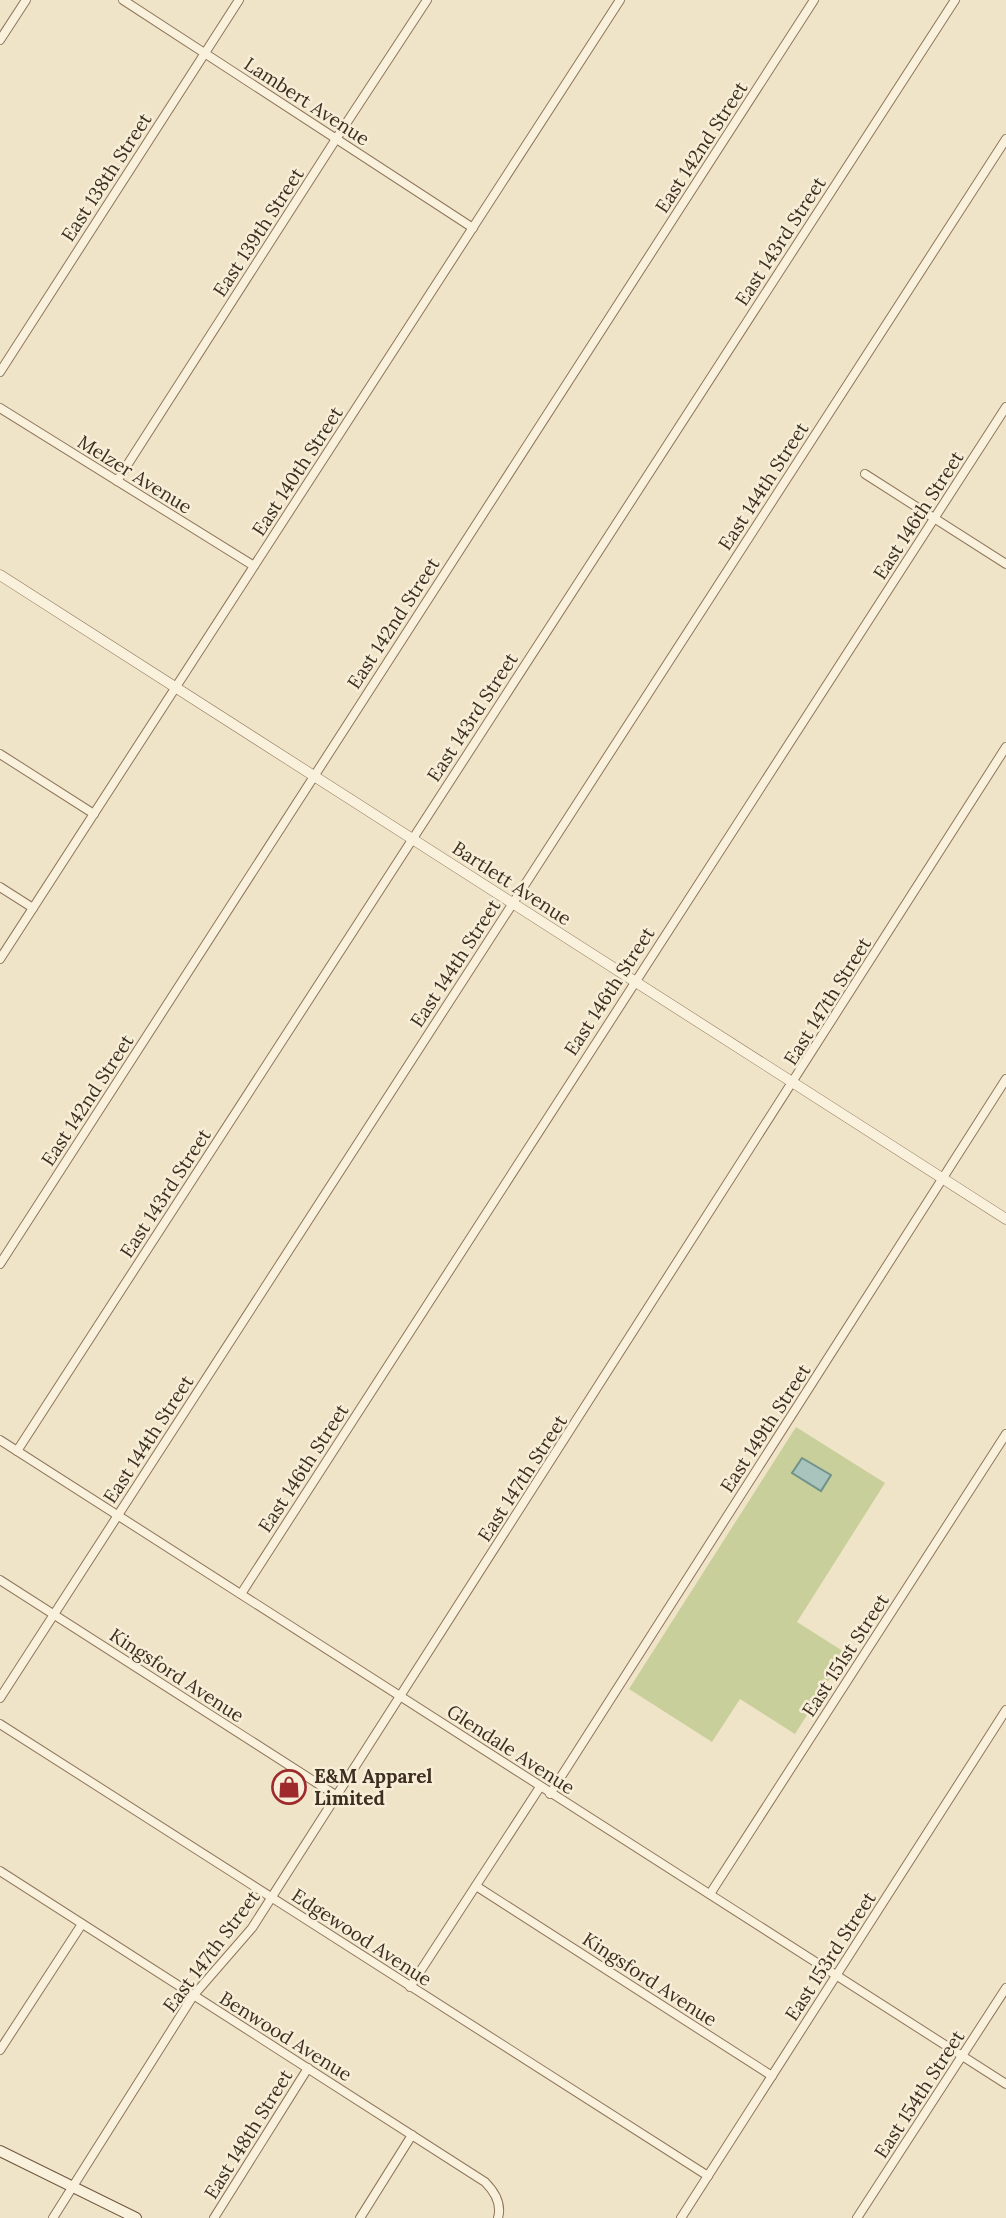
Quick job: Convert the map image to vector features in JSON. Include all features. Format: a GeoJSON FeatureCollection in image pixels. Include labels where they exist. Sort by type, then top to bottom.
{"type":"FeatureCollection","features":[{"type":"Feature","properties":{"kind":"main road"},"geometry":{"type":"LineString","coordinates":[[0,2151],[136,2218]]}},
{"type":"Feature","properties":{"kind":"street"},"geometry":{"type":"LineString","coordinates":[[0,40],[26,0]]}},
{"type":"Feature","properties":{"kind":"street","name":"Lambert Avenue"},"geometry":{"type":"LineString","coordinates":[[123,0],[473,228]]}},
{"type":"Feature","properties":{"kind":"street","name":"East 138th Street"},"geometry":{"type":"LineString","coordinates":[[0,372],[239,0]]}},
{"type":"Feature","properties":{"kind":"street","name":"East 139th Street"},"geometry":{"type":"LineString","coordinates":[[117,481],[428,0]]}},
{"type":"Feature","properties":{"kind":"street","name":"East 140th Street"},"geometry":{"type":"LineString","coordinates":[[0,959],[620,0]]}},
{"type":"Feature","properties":{"kind":"street","name":"East 142nd Street"},"geometry":{"type":"LineString","coordinates":[[0,1264],[814,0]]}},
{"type":"Feature","properties":{"kind":"street","name":"East 143rd Street"},"geometry":{"type":"LineString","coordinates":[[17,1451],[955,0]]}},
{"type":"Feature","properties":{"kind":"street","name":"East 144th Street"},"geometry":{"type":"LineString","coordinates":[[0,1698],[1006,139]]}},
{"type":"Feature","properties":{"kind":"street","name":"East 146th Street"},"geometry":{"type":"LineString","coordinates":[[241,1594],[1006,407]]}},
{"type":"Feature","properties":{"kind":"street","name":"Melzer Avenue"},"geometry":{"type":"LineString","coordinates":[[0,408],[254,566]]}},
{"type":"Feature","properties":{"kind":"street"},"geometry":{"type":"LineString","coordinates":[[865,474],[1006,564]]}},
{"type":"Feature","properties":{"kind":"street","name":"Bartlett Avenue"},"geometry":{"type":"LineString","coordinates":[[0,575],[1006,1219]]}},
{"type":"Feature","properties":{"kind":"street","name":"East 147th Street"},"geometry":{"type":"LineString","coordinates":[[53,2218],[193,1996],[252,1928],[1006,747]]}},
{"type":"Feature","properties":{"kind":"street"},"geometry":{"type":"LineString","coordinates":[[0,754],[94,814]]}},
{"type":"Feature","properties":{"kind":"street"},"geometry":{"type":"LineString","coordinates":[[0,887],[33,908]]}},
{"type":"Feature","properties":{"kind":"street","name":"East 149th Street"},"geometry":{"type":"LineString","coordinates":[[550,1794],[1006,1079]]}},
{"type":"Feature","properties":{"kind":"street","name":"East 151st Street"},"geometry":{"type":"LineString","coordinates":[[710,1894],[1006,1434]]}},
{"type":"Feature","properties":{"kind":"street","name":"Glendale Avenue"},"geometry":{"type":"LineString","coordinates":[[0,1440],[1006,2084]]}},
{"type":"Feature","properties":{"kind":"street","name":"Kingsford Avenue"},"geometry":{"type":"LineString","coordinates":[[0,1580],[337,1796]]}},
{"type":"Feature","properties":{"kind":"street","name":"East 153rd Street"},"geometry":{"type":"LineString","coordinates":[[681,2218],[1006,1710]]}},
{"type":"Feature","properties":{"kind":"street","name":"Edgewood Avenue"},"geometry":{"type":"LineString","coordinates":[[0,1724],[708,2176]]}},
{"type":"Feature","properties":{"kind":"street"},"geometry":{"type":"LineString","coordinates":[[410,1987],[540,1787]]}},
{"type":"Feature","properties":{"kind":"street","name":"Benwood Avenue"},"geometry":{"type":"LineString","coordinates":[[0,1871],[485,2182],[493,2190],[498,2202],[498,2218]]}},
{"type":"Feature","properties":{"kind":"street","name":"Kingsford Avenue"},"geometry":{"type":"LineString","coordinates":[[476,1886],[772,2076]]}},
{"type":"Feature","properties":{"kind":"street"},"geometry":{"type":"LineString","coordinates":[[0,2050],[82,1924]]}},
{"type":"Feature","properties":{"kind":"street","name":"East 154th Street"},"geometry":{"type":"LineString","coordinates":[[857,2218],[1006,1988]]}},
{"type":"Feature","properties":{"kind":"street","name":"East 148th Street"},"geometry":{"type":"LineString","coordinates":[[214,2218],[308,2068]]}},
{"type":"Feature","properties":{"kind":"street"},"geometry":{"type":"LineString","coordinates":[[360,2218],[412,2135]]}},
{"type":"Feature","properties":{"kind":"green space"},"geometry":{"type":"Polygon","coordinates":[[[796,1427],[885,1483],[797,1622],[846,1653],[795,1734],[740,1699],[712,1742],[629,1689],[796,1427]]]}},
{"type":"Feature","properties":{"kind":"water"},"geometry":{"type":"Polygon","coordinates":[[[802,1458],[831,1475],[821,1491],[792,1473],[802,1458]]]}},
{"type":"Feature","properties":{"kind":"place","name":"E&M Apparel Limited"},"geometry":{"type":"Point","coordinates":[289,1787]}}]}
